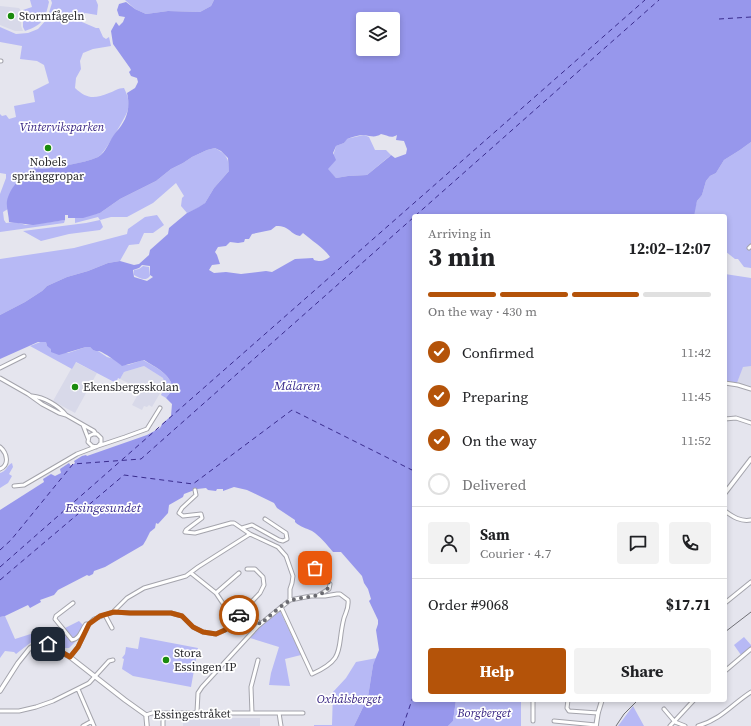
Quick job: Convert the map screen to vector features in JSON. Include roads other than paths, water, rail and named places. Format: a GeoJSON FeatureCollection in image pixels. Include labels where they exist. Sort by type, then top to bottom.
{"type":"FeatureCollection","features":[{"type":"Feature","properties":{"kind":"street"},"geometry":{"type":"LineString","coordinates":[[0,368],[24,356]]}},
{"type":"Feature","properties":{"kind":"street"},"geometry":{"type":"LineString","coordinates":[[0,378],[32,396],[38,397],[62,409],[66,415],[94,431],[109,443]]}},
{"type":"Feature","properties":{"kind":"street"},"geometry":{"type":"LineString","coordinates":[[727,383],[751,389]]}},
{"type":"Feature","properties":{"kind":"street"},"geometry":{"type":"LineString","coordinates":[[14,486],[24,485],[77,454],[147,429],[160,408]]}},
{"type":"Feature","properties":{"kind":"street"},"geometry":{"type":"LineString","coordinates":[[727,419],[736,418],[751,423]]}},
{"type":"Feature","properties":{"kind":"street"},"geometry":{"type":"LineString","coordinates":[[83,425],[88,440],[92,446],[97,446]]}},
{"type":"Feature","properties":{"kind":"street"},"geometry":{"type":"LineString","coordinates":[[86,451],[88,440],[91,435],[96,434]]}},
{"type":"Feature","properties":{"kind":"street"},"geometry":{"type":"LineString","coordinates":[[97,446],[101,443],[101,438]]}},
{"type":"Feature","properties":{"kind":"street"},"geometry":{"type":"LineString","coordinates":[[0,447],[4,450],[6,457],[6,464],[0,469]]}},
{"type":"Feature","properties":{"kind":"street"},"geometry":{"type":"LineString","coordinates":[[727,490],[751,459]]}},
{"type":"Feature","properties":{"kind":"street"},"geometry":{"type":"LineString","coordinates":[[195,490],[196,495],[182,508],[179,513],[183,516],[201,514],[202,518],[185,532],[195,533],[234,523],[250,534],[278,547],[286,556],[293,576],[290,589],[290,600]]}},
{"type":"Feature","properties":{"kind":"street"},"geometry":{"type":"LineString","coordinates":[[727,513],[734,518],[748,521],[751,520]]}},
{"type":"Feature","properties":{"kind":"street"},"geometry":{"type":"LineString","coordinates":[[242,528],[252,525],[279,540],[283,541],[287,539],[286,532],[265,519]]}},
{"type":"Feature","properties":{"kind":"street"},"geometry":{"type":"LineString","coordinates":[[114,612],[128,598],[144,588],[186,576],[250,534]]}},
{"type":"Feature","properties":{"kind":"street"},"geometry":{"type":"LineString","coordinates":[[308,560],[330,584],[329,589],[317,596]]}},
{"type":"Feature","properties":{"kind":"street"},"geometry":{"type":"LineString","coordinates":[[73,603],[55,617],[58,624],[72,640],[75,640],[78,637],[86,624],[89,624],[100,616],[114,612],[171,613],[182,616],[193,627],[203,632],[216,634],[225,630],[246,609],[260,593],[264,585],[263,577],[260,572],[255,569],[247,569]]}},
{"type":"Feature","properties":{"kind":"street"},"geometry":{"type":"LineString","coordinates":[[191,572],[216,593],[234,620]]}},
{"type":"Feature","properties":{"kind":"street"},"geometry":{"type":"LineString","coordinates":[[216,593],[239,573]]}},
{"type":"Feature","properties":{"kind":"street"},"geometry":{"type":"LineString","coordinates":[[729,600],[751,582]]}},
{"type":"Feature","properties":{"kind":"street"},"geometry":{"type":"LineString","coordinates":[[197,712],[198,693],[202,687],[260,624],[281,607],[290,600],[311,596],[340,594],[345,597],[348,604],[337,656],[328,666],[312,674],[281,607]]}},
{"type":"Feature","properties":{"kind":"street"},"geometry":{"type":"LineString","coordinates":[[246,609],[260,624]]}},
{"type":"Feature","properties":{"kind":"street"},"geometry":{"type":"LineString","coordinates":[[105,615],[112,628]]}},
{"type":"Feature","properties":{"kind":"street"},"geometry":{"type":"LineString","coordinates":[[70,657],[78,647],[89,624]]}},
{"type":"Feature","properties":{"kind":"street","name":"Essingestråket"},"geometry":{"type":"LineString","coordinates":[[0,691],[18,663],[33,646],[45,643],[70,657],[146,715],[197,712],[303,713]]}},
{"type":"Feature","properties":{"kind":"street"},"geometry":{"type":"LineString","coordinates":[[727,669],[751,649]]}},
{"type":"Feature","properties":{"kind":"street"},"geometry":{"type":"LineString","coordinates":[[0,711],[19,711],[53,701],[89,683],[108,661],[113,660]]}},
{"type":"Feature","properties":{"kind":"street"},"geometry":{"type":"LineString","coordinates":[[252,713],[251,687],[258,660]]}},
{"type":"Feature","properties":{"kind":"street"},"geometry":{"type":"LineString","coordinates":[[78,689],[94,726]]}},
{"type":"Feature","properties":{"kind":"street"},"geometry":{"type":"LineString","coordinates":[[698,726],[725,713],[751,692]]}},
{"type":"Feature","properties":{"kind":"street"},"geometry":{"type":"LineString","coordinates":[[533,702],[533,721]]}},
{"type":"Feature","properties":{"kind":"street"},"geometry":{"type":"LineString","coordinates":[[568,702],[567,708],[569,711],[598,713]]}},
{"type":"Feature","properties":{"kind":"street"},"geometry":{"type":"LineString","coordinates":[[554,721],[596,726],[601,702]]}},
{"type":"Feature","properties":{"kind":"street"},"geometry":{"type":"LineString","coordinates":[[670,726],[692,702]]}},
{"type":"Feature","properties":{"kind":"street"},"geometry":{"type":"LineString","coordinates":[[664,709],[675,722],[686,726]]}},
{"type":"Feature","properties":{"kind":"street"},"geometry":{"type":"LineString","coordinates":[[163,713],[163,726]]}},
{"type":"Feature","properties":{"kind":"street"},"geometry":{"type":"LineString","coordinates":[[279,713],[281,726]]}},
{"type":"Feature","properties":{"kind":"street"},"geometry":{"type":"LineString","coordinates":[[146,715],[147,726]]}},
{"type":"Feature","properties":{"kind":"street"},"geometry":{"type":"LineString","coordinates":[[83,726],[92,721]]}},
{"type":"Feature","properties":{"kind":"water","name":"Mälaren"},"geometry":{"type":"Polygon","coordinates":[[[214,0],[751,0],[751,142],[724,160],[716,173],[710,176],[706,181],[702,195],[697,201],[694,214],[412,214],[412,702],[456,702],[453,721],[448,726],[354,726],[368,697],[373,665],[379,650],[376,630],[378,620],[369,601],[371,599],[368,589],[362,576],[341,552],[333,552],[318,535],[297,524],[295,520],[277,508],[274,503],[247,490],[234,487],[223,491],[223,489],[217,489],[216,491],[208,490],[206,488],[197,489],[184,494],[183,497],[169,505],[168,513],[158,524],[156,523],[155,528],[150,532],[143,545],[105,567],[94,571],[93,574],[89,576],[87,575],[58,590],[54,595],[40,600],[41,602],[30,608],[28,605],[0,617],[0,510],[44,482],[43,479],[51,474],[55,476],[61,473],[60,469],[69,463],[71,466],[75,463],[74,461],[82,456],[87,456],[147,435],[160,428],[162,424],[171,416],[172,404],[166,398],[173,389],[172,384],[166,375],[144,360],[122,366],[90,347],[59,355],[51,352],[51,349],[47,346],[46,342],[38,342],[0,359],[0,315],[25,302],[47,286],[67,277],[108,263],[120,261],[134,265],[139,264],[149,255],[150,250],[168,234],[169,228],[187,213],[205,203],[214,188],[229,171],[228,158],[221,151],[215,148],[192,157],[171,169],[156,181],[120,199],[100,213],[83,218],[68,218],[68,215],[65,215],[65,220],[33,225],[9,222],[7,201],[11,191],[21,177],[34,169],[44,169],[71,164],[98,157],[106,149],[125,119],[128,109],[127,93],[135,88],[138,82],[137,78],[131,76],[129,72],[131,70],[130,68],[113,44],[111,31],[116,22],[119,26],[125,17],[119,16],[117,10],[119,4],[126,2],[135,9],[146,14],[168,11],[200,12],[211,6],[214,0]],[[381,134],[375,136],[356,136],[347,139],[344,143],[336,146],[333,153],[336,160],[328,169],[336,178],[367,175],[391,155],[395,158],[406,154],[407,149],[404,141],[396,140],[397,135],[391,137],[381,134]],[[276,226],[271,230],[252,234],[249,239],[245,239],[244,242],[230,242],[226,246],[218,247],[215,252],[220,264],[212,265],[209,270],[214,273],[226,272],[241,274],[266,271],[272,272],[295,259],[313,258],[314,260],[321,261],[330,257],[303,233],[300,236],[296,235],[285,227],[276,226]],[[142,265],[133,270],[134,277],[147,281],[153,277],[150,275],[150,266],[142,265]]]}},
{"type":"Feature","properties":{"kind":"tram line"},"geometry":{"type":"LineString","coordinates":[[727,630],[751,612]]}},
{"type":"Feature","properties":{"kind":"tram line"},"geometry":{"type":"LineString","coordinates":[[616,726],[624,714],[636,702]]}},
{"type":"Feature","properties":{"kind":"place","name":"Stormfågeln"},"geometry":{"type":"Point","coordinates":[11,16]}},
{"type":"Feature","properties":{"kind":"place","name":"Nobels spränggropar"},"geometry":{"type":"Point","coordinates":[48,148]}},
{"type":"Feature","properties":{"kind":"place","name":"Ekensbergsskolan"},"geometry":{"type":"Point","coordinates":[75,387]}},
{"type":"Feature","properties":{"kind":"place","name":"Stora Essingen IP"},"geometry":{"type":"Point","coordinates":[166,660]}},
{"type":"Feature","properties":{"kind":"park label","name":"Vinterviksparken"},"geometry":{"type":"Point","coordinates":[62,127]}},
{"type":"Feature","properties":{"kind":"park label","name":"Oxhålsberget"},"geometry":{"type":"Point","coordinates":[349,699]}},
{"type":"Feature","properties":{"kind":"park label","name":"Borgberget"},"geometry":{"type":"Point","coordinates":[484,713]}},
{"type":"Feature","properties":{"kind":"water label","name":"Essingesundet"},"geometry":{"type":"Point","coordinates":[103,507]}}]}
